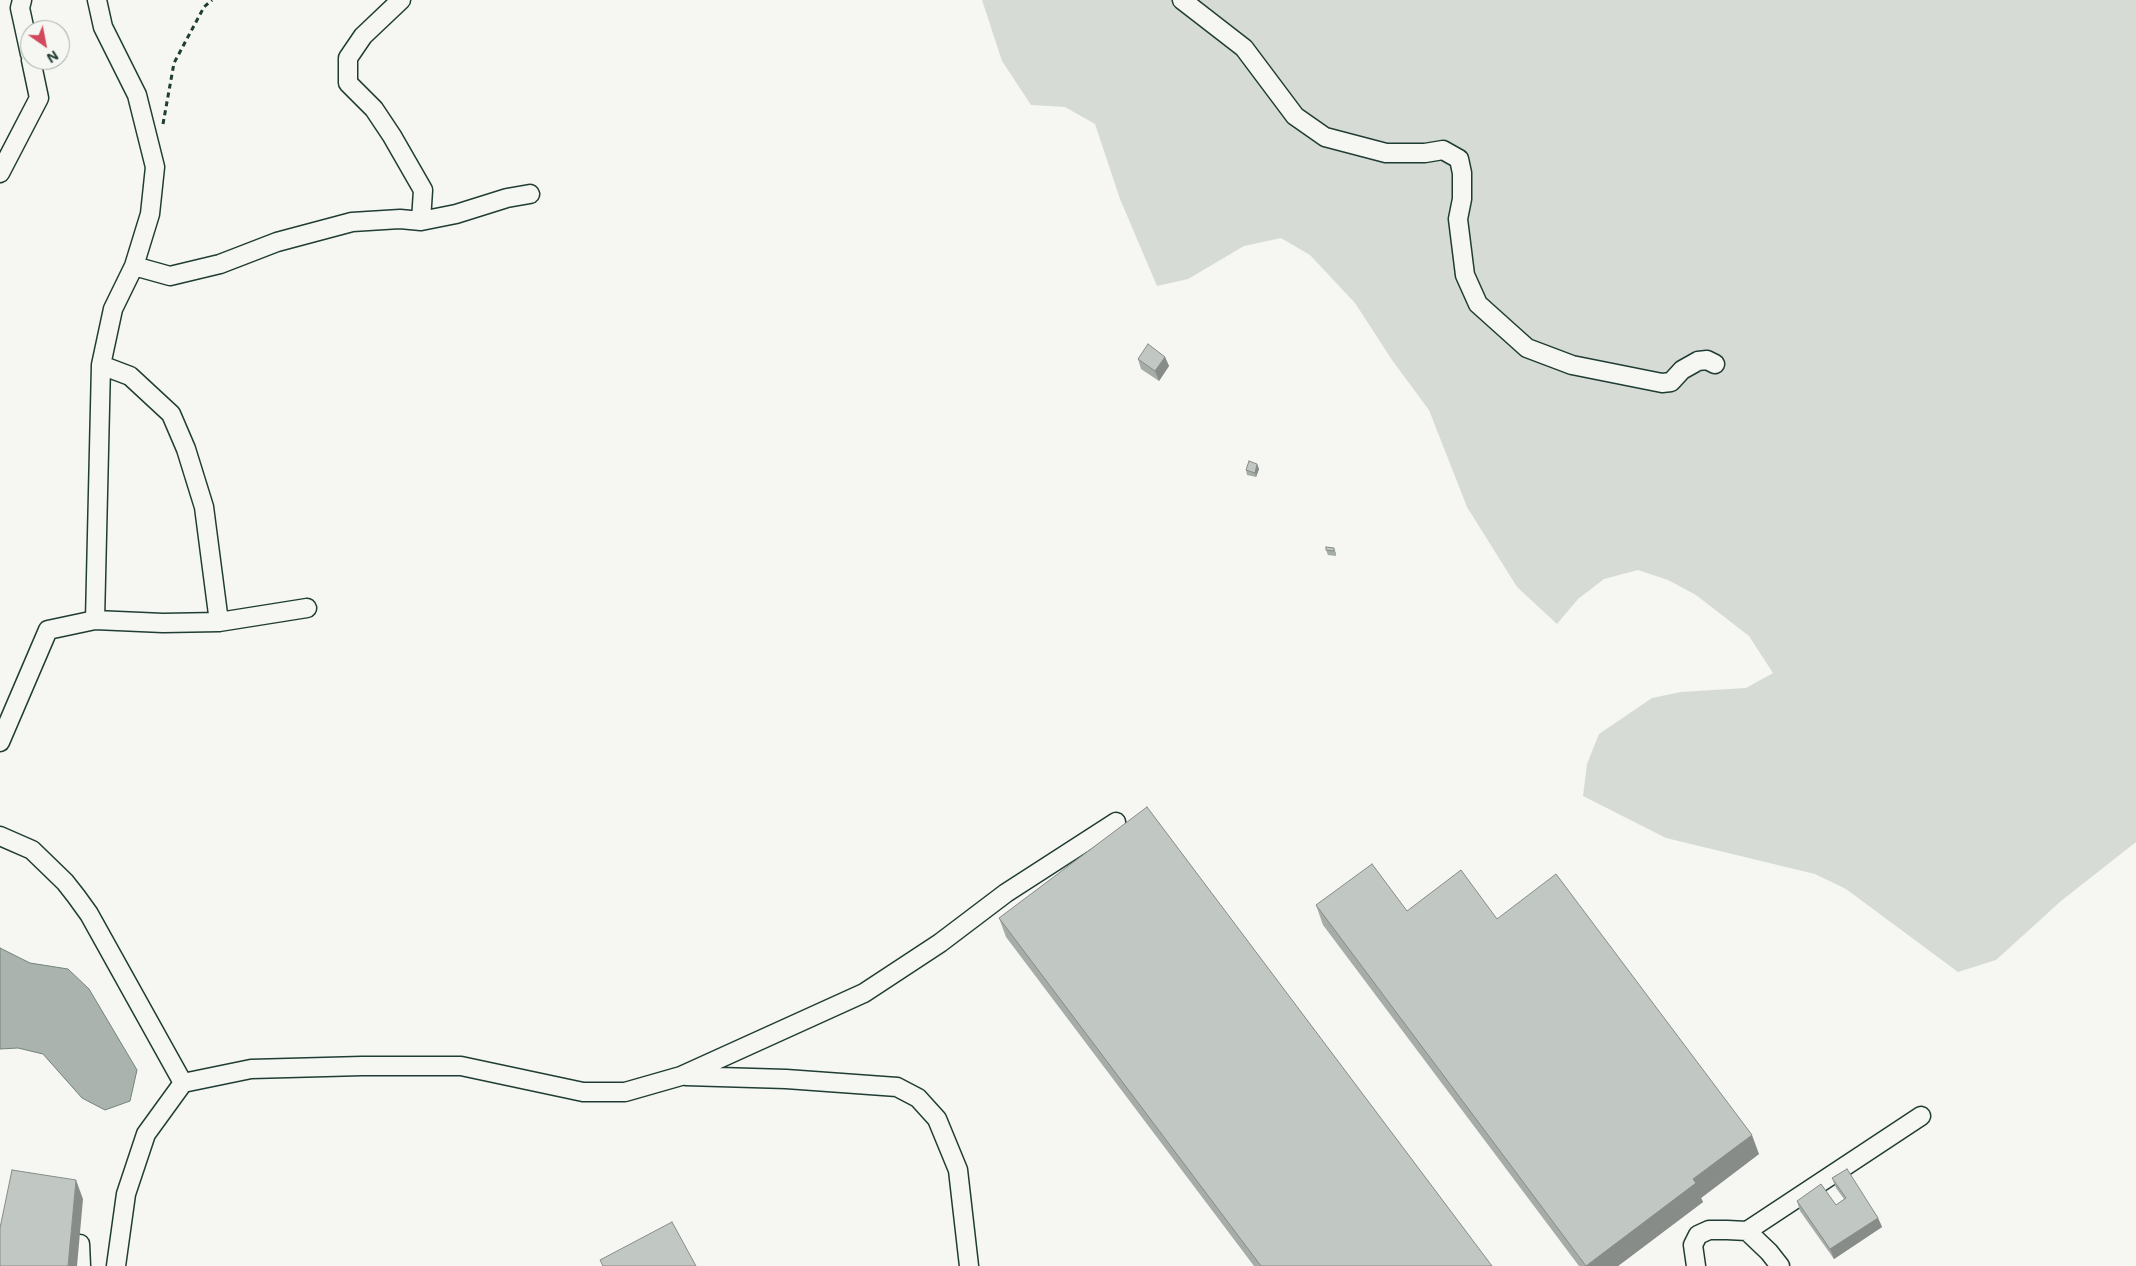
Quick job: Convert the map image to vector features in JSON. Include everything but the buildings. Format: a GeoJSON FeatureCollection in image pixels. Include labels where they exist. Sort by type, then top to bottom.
{"type":"FeatureCollection","features":[{"type":"Feature","properties":{"kind":"street"},"geometry":{"type":"LineString","coordinates":[[22,0],[20,8],[23,20]]}},
{"type":"Feature","properties":{"kind":"street"},"geometry":{"type":"LineString","coordinates":[[95,620],[101,365],[113,309],[134,266],[150,214],[155,167],[137,94],[104,27],[97,0]]}},
{"type":"Feature","properties":{"kind":"street"},"geometry":{"type":"LineString","coordinates":[[401,0],[363,36],[348,58],[348,83],[378,116],[392,136],[423,190],[421,221]]}},
{"type":"Feature","properties":{"kind":"street"},"geometry":{"type":"LineString","coordinates":[[1182,0],[1244,48],[1296,116],[1325,137],[1386,153],[1425,153],[1443,150],[1460,159],[1462,199],[1458,219],[1465,275],[1478,304],[1528,348],[1572,365],[1662,383],[1671,382],[1682,370],[1698,362],[1707,360],[1715,364]]}},
{"type":"Feature","properties":{"kind":"street"},"geometry":{"type":"LineString","coordinates":[[0,173],[39,98],[33,70]]}},
{"type":"Feature","properties":{"kind":"street"},"geometry":{"type":"LineString","coordinates":[[134,266],[170,276],[220,264],[277,242],[352,222],[421,221],[456,214],[507,198],[530,194]]}},
{"type":"Feature","properties":{"kind":"street"},"geometry":{"type":"LineString","coordinates":[[101,365],[130,376],[171,414],[186,449],[204,507],[219,622]]}},
{"type":"Feature","properties":{"kind":"street"},"geometry":{"type":"LineString","coordinates":[[0,742],[48,630],[95,620],[163,623],[219,622],[307,608]]}},
{"type":"Feature","properties":{"kind":"street"},"geometry":{"type":"LineString","coordinates":[[116,1266],[126,1194],[146,1134],[183,1083],[251,1069],[461,1066],[583,1092],[625,1092],[680,1076],[864,993],[940,943],[1006,893],[1116,822]]}},
{"type":"Feature","properties":{"kind":"street"},"geometry":{"type":"LineString","coordinates":[[0,836],[32,850],[65,882],[76,896],[89,914],[183,1083]]}},
{"type":"Feature","properties":{"kind":"street"},"geometry":{"type":"LineString","coordinates":[[680,1076],[786,1079],[897,1087],[918,1098],[937,1119],[958,1170],[969,1266]]}},
{"type":"Feature","properties":{"kind":"street"},"geometry":{"type":"LineString","coordinates":[[1696,1266],[1693,1245],[1698,1235],[1709,1230],[1747,1231],[1921,1116]]}},
{"type":"Feature","properties":{"kind":"street"},"geometry":{"type":"LineString","coordinates":[[1747,1231],[1769,1252],[1780,1266]]}},
{"type":"Feature","properties":{"kind":"street"},"geometry":{"type":"LineString","coordinates":[[80,1244],[81,1266]]}},
{"type":"Feature","properties":{"kind":"path"},"geometry":{"type":"LineString","coordinates":[[162,129],[174,64],[204,7],[212,0]]}},
{"type":"Feature","properties":{"kind":"shaded area"},"geometry":{"type":"Polygon","coordinates":[[[982,0],[2136,0],[2136,842],[2061,901],[1996,960],[1958,972],[1846,889],[1815,874],[1666,838],[1583,796],[1587,764],[1599,734],[1652,698],[1681,692],[1746,688],[1773,673],[1749,636],[1696,595],[1668,580],[1638,570],[1604,579],[1578,599],[1557,624],[1517,587],[1467,507],[1429,410],[1392,360],[1355,303],[1310,255],[1281,238],[1244,246],[1188,279],[1157,286],[1120,199],[1095,124],[1065,107],[1031,105],[1002,61],[982,0]]]}},
{"type":"Feature","properties":{"kind":"shaded area"},"geometry":{"type":"Polygon","coordinates":[[[0,948],[30,963],[68,969],[89,989],[137,1070],[130,1101],[105,1110],[82,1098],[43,1054],[18,1048],[0,1049],[0,948]]]}}]}
